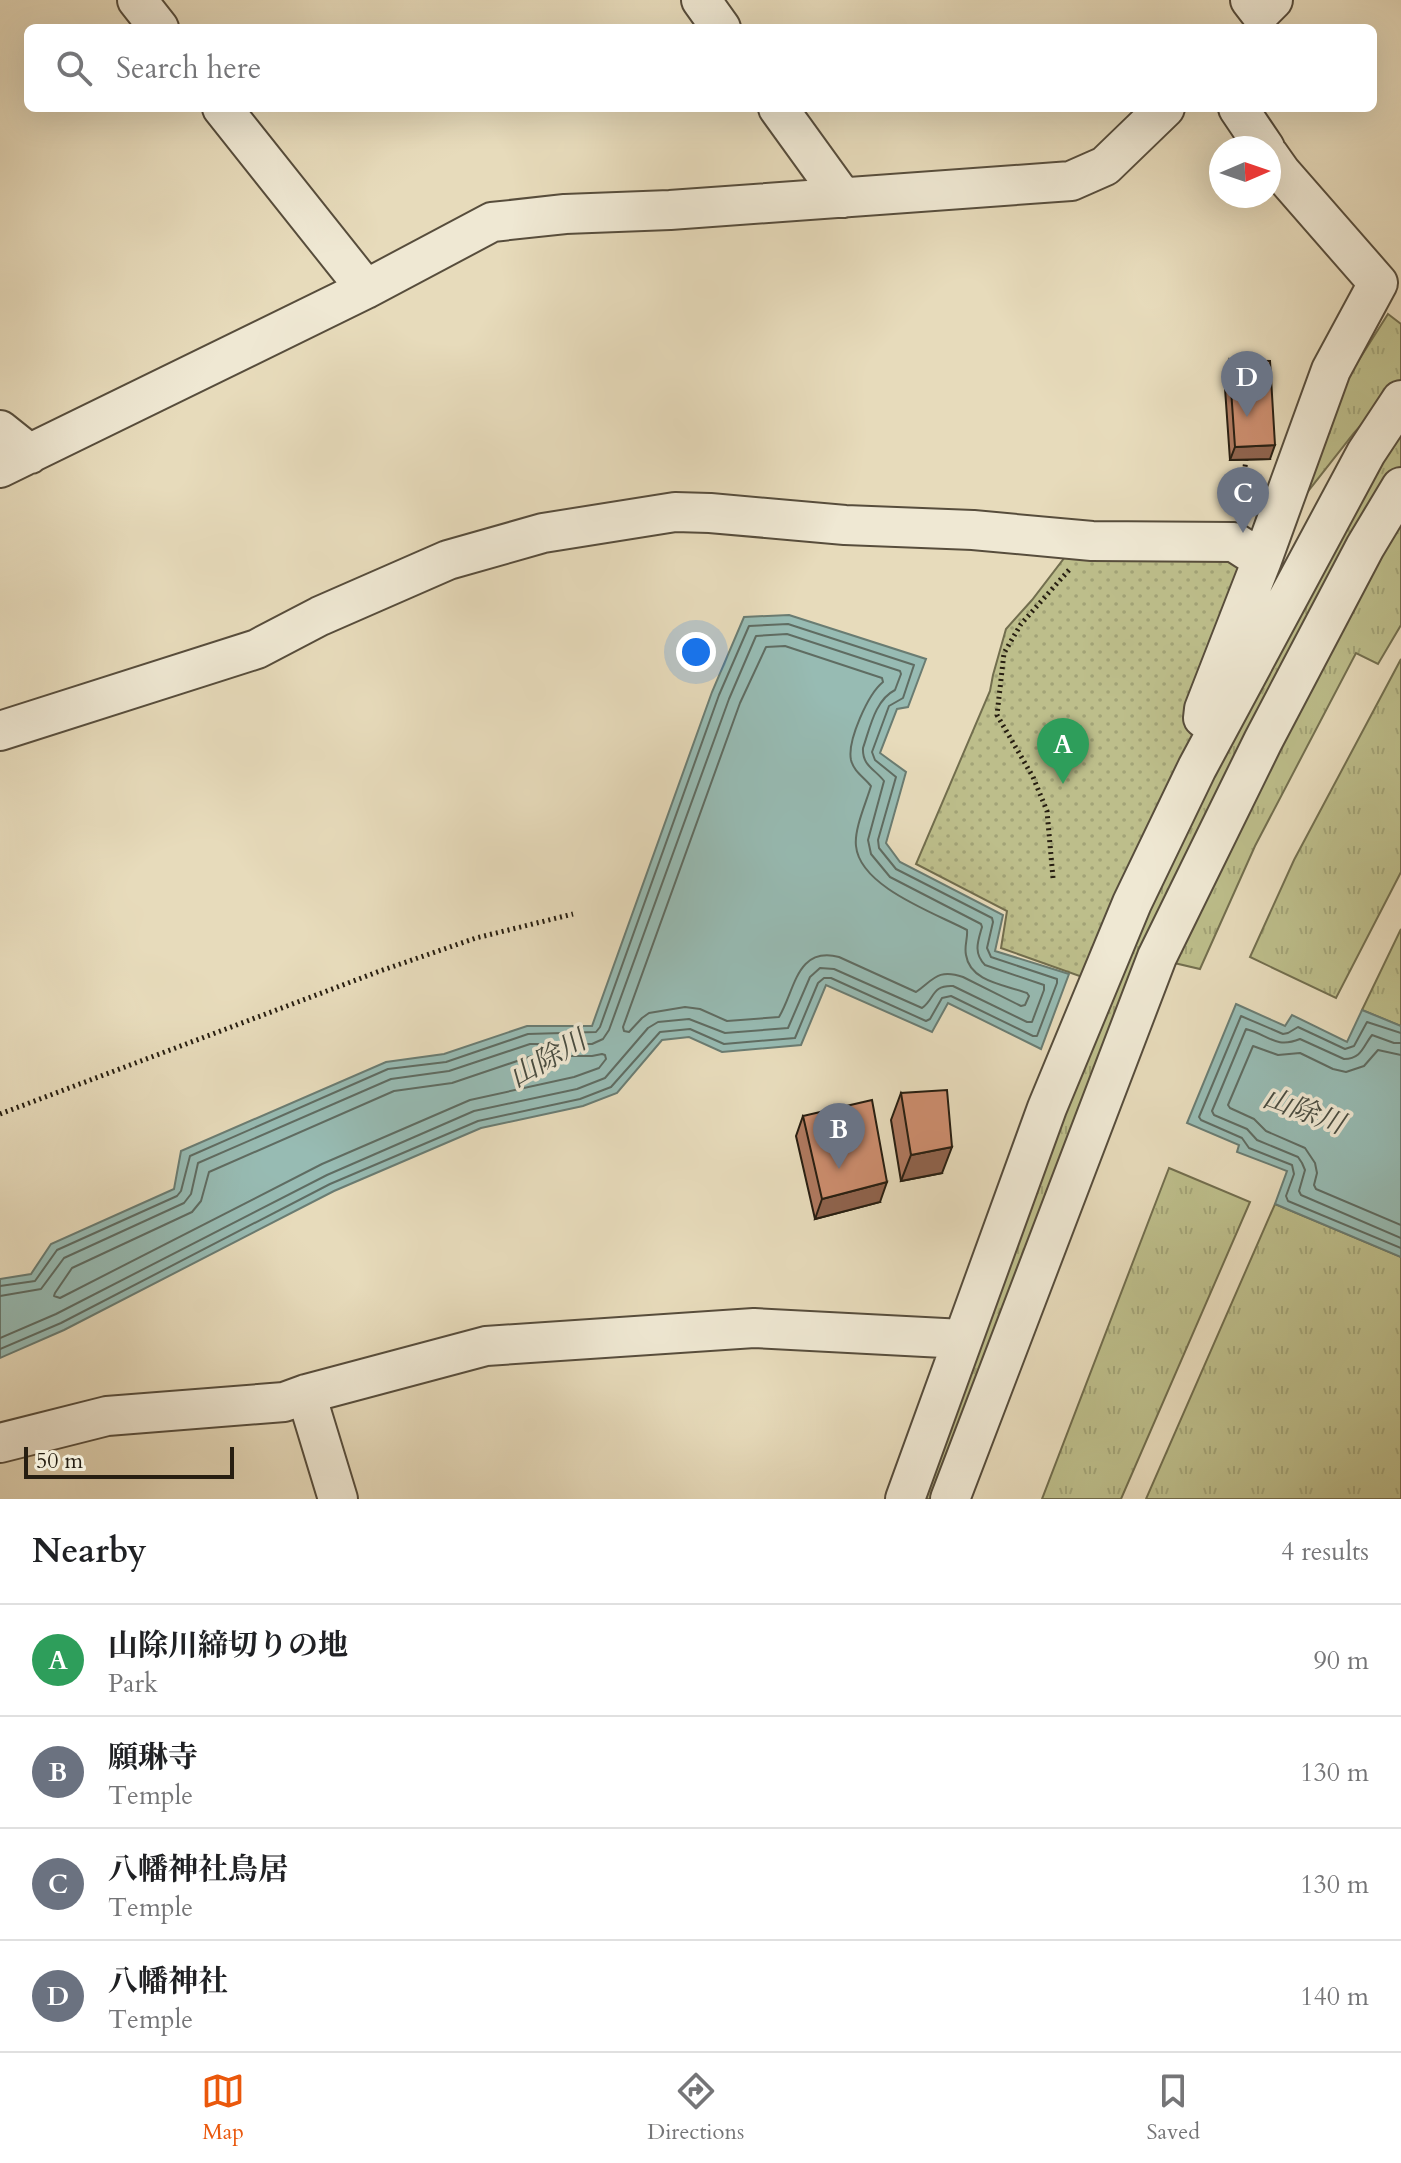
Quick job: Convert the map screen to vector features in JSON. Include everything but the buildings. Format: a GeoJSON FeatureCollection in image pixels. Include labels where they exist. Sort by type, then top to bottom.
{"type":"FeatureCollection","features":[{"type":"Feature","properties":{"kind":"street"},"geometry":{"type":"LineString","coordinates":[[137,0],[156,24]]}},
{"type":"Feature","properties":{"kind":"street"},"geometry":{"type":"LineString","coordinates":[[701,0],[718,24]]}},
{"type":"Feature","properties":{"kind":"street"},"geometry":{"type":"LineString","coordinates":[[225,112],[366,289]]}},
{"type":"Feature","properties":{"kind":"street"},"geometry":{"type":"LineString","coordinates":[[781,112],[843,198]]}},
{"type":"Feature","properties":{"kind":"street"},"geometry":{"type":"LineString","coordinates":[[0,430],[15,461],[366,289],[492,222],[565,214],[684,209],[1071,181],[1105,166],[1161,112]]}},
{"type":"Feature","properties":{"kind":"street"},"geometry":{"type":"LineString","coordinates":[[1241,112],[1257,136]]}},
{"type":"Feature","properties":{"kind":"street"},"geometry":{"type":"LineString","coordinates":[[1197,768],[1204,709],[1248,551],[1331,370],[1378,283],[1281,172]]}},
{"type":"Feature","properties":{"kind":"street"},"geometry":{"type":"LineString","coordinates":[[0,731],[257,649],[320,616],[448,560],[543,533],[675,512],[1248,551],[1401,392]]}},
{"type":"Feature","properties":{"kind":"street"},"geometry":{"type":"LineString","coordinates":[[905,1499],[1053,1095],[1132,903],[1197,768],[1366,453],[1401,400]]}},
{"type":"Feature","properties":{"kind":"street"},"geometry":{"type":"LineString","coordinates":[[950,1499],[1157,957],[1278,714],[1365,547],[1401,487]]}},
{"type":"Feature","properties":{"kind":"street"},"geometry":{"type":"LineString","coordinates":[[0,1443],[107,1416],[284,1402],[486,1346],[754,1328],[963,1339]]}},
{"type":"Feature","properties":{"kind":"street"},"geometry":{"type":"LineString","coordinates":[[306,1394],[338,1499]]}},
{"type":"Feature","properties":{"kind":"path"},"geometry":{"type":"LineString","coordinates":[[1246,460],[1248,551]]}},
{"type":"Feature","properties":{"kind":"path"},"geometry":{"type":"LineString","coordinates":[[1053,878],[1047,811],[1033,777],[997,715],[1004,653],[1021,624],[1092,541]]}},
{"type":"Feature","properties":{"kind":"path"},"geometry":{"type":"LineString","coordinates":[[0,1114],[380,971],[476,938],[573,914]]}},
{"type":"Feature","properties":{"kind":"green space"},"geometry":{"type":"Polygon","coordinates":[[[1388,314],[1401,324],[1401,381],[1354,433],[1291,513],[1340,368],[1350,374],[1388,314]]]}},
{"type":"Feature","properties":{"kind":"green space"},"geometry":{"type":"Polygon","coordinates":[[[1401,411],[1401,473],[1360,540],[940,1499],[912,1499],[1127,937],[1401,411]]]}},
{"type":"Feature","properties":{"kind":"green space"},"geometry":{"type":"Polygon","coordinates":[[[1401,511],[1401,625],[1378,664],[1356,653],[1255,846],[1200,969],[1170,962],[1401,511]]]}},
{"type":"Feature","properties":{"kind":"green space"},"geometry":{"type":"Polygon","coordinates":[[[1242,555],[1217,689],[1088,979],[1001,948],[1007,911],[916,864],[990,691],[1006,629],[1065,557],[1242,555]]]}},
{"type":"Feature","properties":{"kind":"green space"},"geometry":{"type":"Polygon","coordinates":[[[1401,659],[1401,872],[1336,998],[1250,957],[1294,860],[1401,659]]]}},
{"type":"Feature","properties":{"kind":"green space"},"geometry":{"type":"Polygon","coordinates":[[[1401,929],[1401,1026],[1362,1010],[1401,929]]]}},
{"type":"Feature","properties":{"kind":"green space"},"geometry":{"type":"Polygon","coordinates":[[[1169,1168],[1250,1202],[1121,1499],[1042,1499],[1169,1168]]]}},
{"type":"Feature","properties":{"kind":"green space"},"geometry":{"type":"Polygon","coordinates":[[[1275,1204],[1401,1257],[1401,1499],[1146,1499],[1275,1204]]]}},
{"type":"Feature","properties":{"kind":"water","name":"山除川"},"geometry":{"type":"Polygon","coordinates":[[[789,615],[926,659],[908,707],[897,709],[880,753],[906,772],[886,843],[900,862],[1003,915],[995,951],[1069,974],[1041,1049],[948,1003],[932,1032],[826,985],[801,1045],[722,1052],[689,1037],[662,1040],[617,1093],[583,1106],[481,1128],[334,1191],[64,1330],[0,1358],[0,1279],[31,1274],[51,1244],[174,1189],[181,1151],[386,1062],[444,1054],[527,1026],[592,1026],[712,692],[744,617],[789,615]]]}},
{"type":"Feature","properties":{"kind":"water","name":"山除川"},"geometry":{"type":"Polygon","coordinates":[[[1236,1004],[1285,1026],[1292,1015],[1347,1042],[1362,1010],[1401,1026],[1401,1257],[1275,1204],[1287,1171],[1237,1152],[1239,1145],[1187,1123],[1236,1004]]]}},
{"type":"Feature","properties":{"kind":"place","name":"八幡神社"},"geometry":{"type":"Point","coordinates":[1247,417]}},
{"type":"Feature","properties":{"kind":"place","name":"八幡神社鳥居"},"geometry":{"type":"Point","coordinates":[1243,533]}},
{"type":"Feature","properties":{"kind":"place","name":"山除川締切りの地"},"geometry":{"type":"Point","coordinates":[1063,784]}},
{"type":"Feature","properties":{"kind":"place","name":"願琳寺"},"geometry":{"type":"Point","coordinates":[839,1169]}}]}
